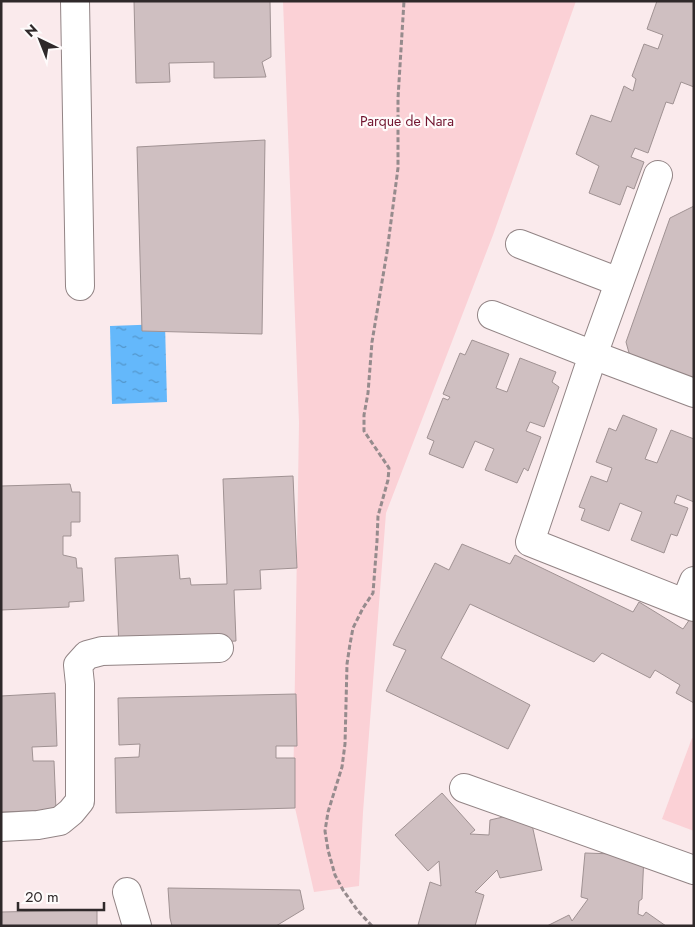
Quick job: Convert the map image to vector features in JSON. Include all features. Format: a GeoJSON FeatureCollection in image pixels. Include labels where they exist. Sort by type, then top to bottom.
{"type":"FeatureCollection","features":[{"type":"Feature","properties":{"kind":"street"},"geometry":{"type":"LineString","coordinates":[[75,1],[80,286]]}},
{"type":"Feature","properties":{"kind":"street"},"geometry":{"type":"LineString","coordinates":[[658,175],[593,355],[530,542],[691,597]]}},
{"type":"Feature","properties":{"kind":"street"},"geometry":{"type":"LineString","coordinates":[[520,244],[619,282]]}},
{"type":"Feature","properties":{"kind":"street"},"geometry":{"type":"LineString","coordinates":[[492,315],[694,393]]}},
{"type":"Feature","properties":{"kind":"street"},"geometry":{"type":"LineString","coordinates":[[1,827],[60,821],[80,801],[80,684],[78,665],[87,655],[102,651],[219,648]]}},
{"type":"Feature","properties":{"kind":"street"},"geometry":{"type":"LineString","coordinates":[[464,788],[694,870]]}},
{"type":"Feature","properties":{"kind":"street"},"geometry":{"type":"LineString","coordinates":[[127,892],[137,926]]}},
{"type":"Feature","properties":{"kind":"path"},"geometry":{"type":"LineString","coordinates":[[372,926],[353,904],[335,875],[325,831],[328,812],[342,767],[347,718],[347,664],[350,644],[353,628],[373,593],[378,516],[388,480],[389,468],[364,431],[364,415],[368,393],[372,342],[387,252],[398,168],[398,98],[404,1]]}},
{"type":"Feature","properties":{"kind":"green space","name":"Parque de Nara"},"geometry":{"type":"Polygon","coordinates":[[[283,1],[576,1],[493,235],[386,513],[359,886],[314,892],[293,799],[299,423],[283,1]]]}},
{"type":"Feature","properties":{"kind":"green space"},"geometry":{"type":"Polygon","coordinates":[[[692,738],[694,739],[694,831],[662,819],[692,738]]]}},
{"type":"Feature","properties":{"kind":"water"},"geometry":{"type":"Polygon","coordinates":[[[165,324],[167,402],[112,404],[110,326],[165,324]]]}},
{"type":"Feature","properties":{"kind":"building"},"geometry":{"type":"Polygon","coordinates":[[[134,1],[270,1],[271,57],[262,62],[266,77],[214,78],[214,62],[169,63],[170,82],[136,83],[134,1]]]}},
{"type":"Feature","properties":{"kind":"building"},"geometry":{"type":"Polygon","coordinates":[[[657,1],[694,1],[694,87],[681,82],[673,104],[666,102],[648,153],[635,148],[631,157],[644,162],[634,189],[627,186],[620,205],[589,193],[599,166],[576,154],[591,115],[611,122],[624,86],[633,91],[636,79],[632,76],[644,44],[658,49],[663,35],[647,29],[657,1]]]}},
{"type":"Feature","properties":{"kind":"building"},"geometry":{"type":"Polygon","coordinates":[[[265,140],[262,334],[142,331],[137,147],[265,140]]]}},
{"type":"Feature","properties":{"kind":"building"},"geometry":{"type":"Polygon","coordinates":[[[694,206],[694,380],[638,359],[629,353],[626,342],[670,218],[694,206]]]}},
{"type":"Feature","properties":{"kind":"building"},"geometry":{"type":"Polygon","coordinates":[[[472,340],[509,354],[496,388],[507,392],[520,358],[556,372],[552,382],[559,387],[544,427],[530,422],[526,431],[541,437],[528,471],[524,468],[517,483],[485,470],[494,449],[475,441],[463,468],[429,454],[434,441],[427,438],[443,398],[448,400],[450,397],[443,394],[460,353],[465,355],[472,340]]]}},
{"type":"Feature","properties":{"kind":"building"},"geometry":{"type":"Polygon","coordinates":[[[623,415],[657,429],[645,459],[657,463],[671,430],[694,439],[694,502],[677,495],[674,503],[688,508],[677,536],[671,534],[664,553],[631,540],[642,512],[620,503],[609,531],[581,520],[585,509],[579,507],[591,476],[607,482],[612,468],[596,462],[609,428],[616,431],[623,415]]]}},
{"type":"Feature","properties":{"kind":"building"},"geometry":{"type":"Polygon","coordinates":[[[293,476],[297,568],[260,570],[261,589],[234,590],[236,641],[119,647],[115,558],[178,555],[180,579],[190,578],[191,585],[227,584],[223,479],[293,476]]]}},
{"type":"Feature","properties":{"kind":"building"},"geometry":{"type":"Polygon","coordinates":[[[70,484],[72,492],[80,492],[80,522],[71,522],[71,536],[63,536],[63,555],[76,558],[77,568],[82,568],[84,601],[69,602],[69,607],[1,610],[1,486],[70,484]]]}},
{"type":"Feature","properties":{"kind":"building"},"geometry":{"type":"Polygon","coordinates":[[[462,544],[510,564],[515,555],[633,612],[639,602],[683,629],[692,616],[694,617],[694,703],[676,693],[680,685],[655,670],[650,678],[602,653],[594,662],[470,604],[441,658],[530,705],[508,749],[386,691],[406,650],[393,645],[435,563],[449,570],[462,544]]]}},
{"type":"Feature","properties":{"kind":"building"},"geometry":{"type":"Polygon","coordinates":[[[55,693],[57,746],[32,747],[33,761],[54,761],[56,810],[1,812],[1,696],[55,693]]]}},
{"type":"Feature","properties":{"kind":"building"},"geometry":{"type":"Polygon","coordinates":[[[296,694],[297,746],[276,746],[276,758],[295,758],[295,808],[116,813],[115,758],[139,757],[140,744],[119,745],[118,698],[296,694]]]}},
{"type":"Feature","properties":{"kind":"building"},"geometry":{"type":"Polygon","coordinates":[[[442,793],[475,830],[470,834],[489,835],[490,820],[529,811],[542,870],[500,878],[497,870],[475,892],[484,895],[475,926],[418,925],[430,882],[441,886],[439,861],[428,871],[395,835],[442,793]]]}},
{"type":"Feature","properties":{"kind":"building"},"geometry":{"type":"Polygon","coordinates":[[[585,853],[644,855],[642,899],[639,901],[638,914],[643,916],[646,912],[666,926],[547,926],[569,915],[572,921],[588,899],[581,897],[585,853]]]}},
{"type":"Feature","properties":{"kind":"building"},"geometry":{"type":"Polygon","coordinates":[[[168,888],[300,890],[304,909],[276,926],[172,926],[168,888]]]}},
{"type":"Feature","properties":{"kind":"building"},"geometry":{"type":"Polygon","coordinates":[[[97,910],[97,926],[1,926],[1,912],[97,910]]]}}]}
